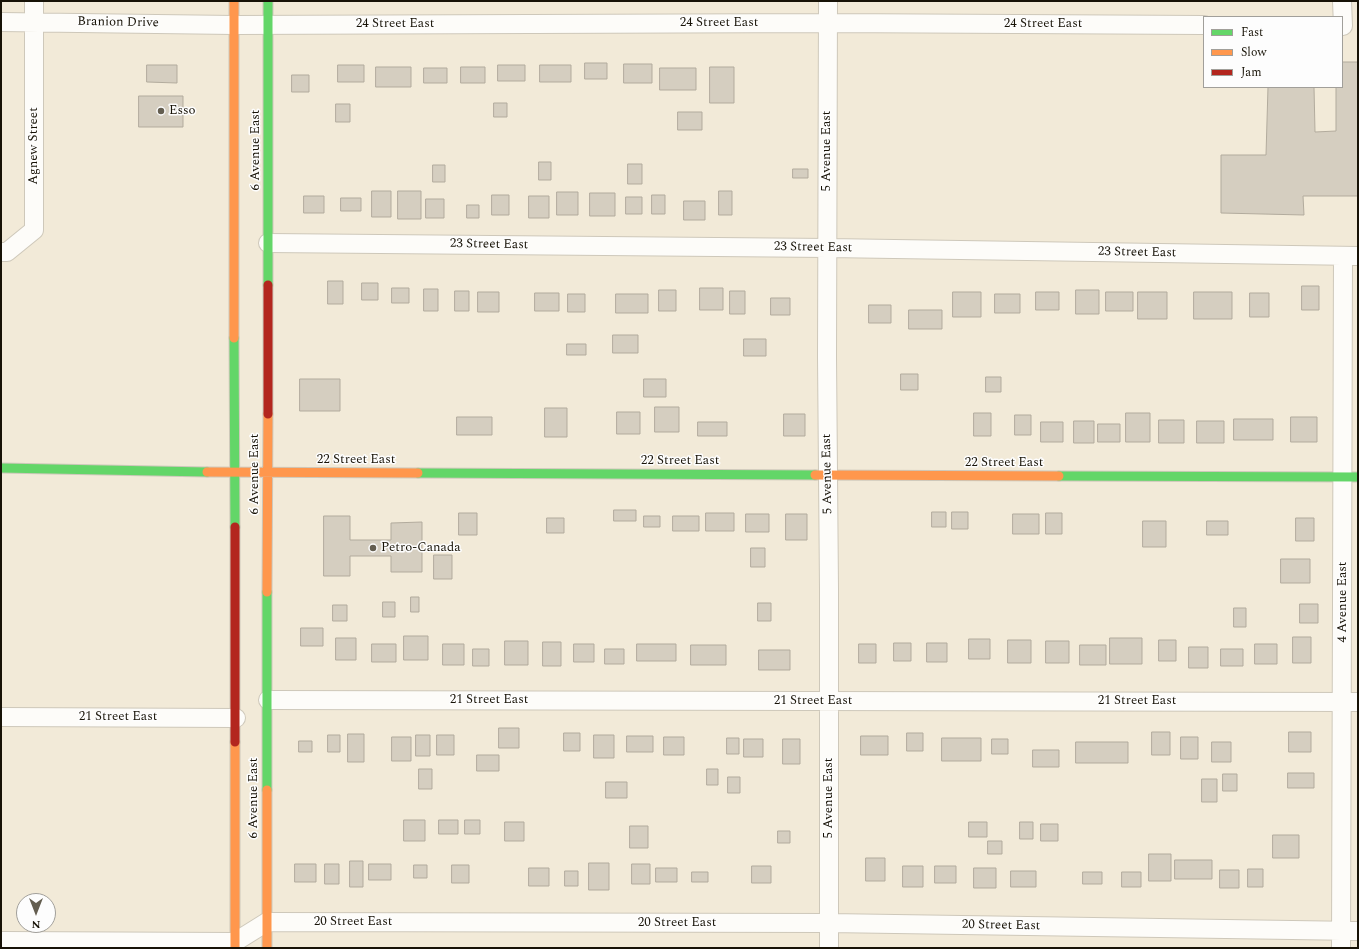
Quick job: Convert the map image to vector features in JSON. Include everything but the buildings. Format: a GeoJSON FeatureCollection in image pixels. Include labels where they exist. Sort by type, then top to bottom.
{"type":"FeatureCollection","features":[{"type":"Feature","properties":{"kind":"main road","name":"6 Avenue East"},"geometry":{"type":"LineString","coordinates":[[234,1],[234,472],[236,718],[235,945]]}},
{"type":"Feature","properties":{"kind":"main road","name":"6 Avenue East"},"geometry":{"type":"LineString","coordinates":[[267,948],[268,1]]}},
{"type":"Feature","properties":{"kind":"main road","name":"22 Street East"},"geometry":{"type":"LineString","coordinates":[[1,468],[234,472],[1350,477]]}},
{"type":"Feature","properties":{"kind":"street"},"geometry":{"type":"LineString","coordinates":[[34,1],[34,22]]}},
{"type":"Feature","properties":{"kind":"street","name":"5 Avenue East"},"geometry":{"type":"LineString","coordinates":[[828,1],[829,948]]}},
{"type":"Feature","properties":{"kind":"street"},"geometry":{"type":"LineString","coordinates":[[1342,1],[1348,27]]}},
{"type":"Feature","properties":{"kind":"street","name":"Branion Drive"},"geometry":{"type":"LineString","coordinates":[[1,22],[234,24]]}},
{"type":"Feature","properties":{"kind":"street","name":"Agnew Street"},"geometry":{"type":"LineString","coordinates":[[1,252],[7,252],[34,230],[34,22]]}},
{"type":"Feature","properties":{"kind":"street","name":"24 Street East"},"geometry":{"type":"LineString","coordinates":[[234,24],[828,23],[1203,26]]}},
{"type":"Feature","properties":{"kind":"street","name":"23 Street East"},"geometry":{"type":"LineString","coordinates":[[268,243],[828,248],[1350,256]]}},
{"type":"Feature","properties":{"kind":"street","name":"4 Avenue East"},"geometry":{"type":"LineString","coordinates":[[1347,937],[1350,702],[1350,256]]}},
{"type":"Feature","properties":{"kind":"street","name":"21 Street East"},"geometry":{"type":"LineString","coordinates":[[268,700],[1350,702]]}},
{"type":"Feature","properties":{"kind":"street","name":"21 Street East"},"geometry":{"type":"LineString","coordinates":[[1,717],[236,718]]}},
{"type":"Feature","properties":{"kind":"street"},"geometry":{"type":"LineString","coordinates":[[1,941],[235,945],[267,922]]}},
{"type":"Feature","properties":{"kind":"street","name":"20 Street East"},"geometry":{"type":"LineString","coordinates":[[267,922],[829,923],[1347,937]]}},
{"type":"Feature","properties":{"kind":"traffic: fast"},"geometry":{"type":"LineString","coordinates":[[268,1],[268,285]]}},
{"type":"Feature","properties":{"kind":"traffic: fast"},"geometry":{"type":"LineString","coordinates":[[234,338],[235,527]]}},
{"type":"Feature","properties":{"kind":"traffic: fast"},"geometry":{"type":"LineString","coordinates":[[1,468],[207,472]]}},
{"type":"Feature","properties":{"kind":"traffic: fast"},"geometry":{"type":"LineString","coordinates":[[418,473],[815,475]]}},
{"type":"Feature","properties":{"kind":"traffic: fast"},"geometry":{"type":"LineString","coordinates":[[1059,476],[1358,477]]}},
{"type":"Feature","properties":{"kind":"traffic: fast"},"geometry":{"type":"LineString","coordinates":[[267,592],[267,790]]}},
{"type":"Feature","properties":{"kind":"traffic: slow"},"geometry":{"type":"LineString","coordinates":[[234,1],[234,338]]}},
{"type":"Feature","properties":{"kind":"traffic: slow"},"geometry":{"type":"LineString","coordinates":[[267,592],[268,414]]}},
{"type":"Feature","properties":{"kind":"traffic: slow"},"geometry":{"type":"LineString","coordinates":[[207,472],[418,473]]}},
{"type":"Feature","properties":{"kind":"traffic: slow"},"geometry":{"type":"LineString","coordinates":[[815,475],[1059,476]]}},
{"type":"Feature","properties":{"kind":"traffic: slow"},"geometry":{"type":"LineString","coordinates":[[235,742],[235,948]]}},
{"type":"Feature","properties":{"kind":"traffic: slow"},"geometry":{"type":"LineString","coordinates":[[267,790],[267,948]]}},
{"type":"Feature","properties":{"kind":"traffic: jam"},"geometry":{"type":"LineString","coordinates":[[268,285],[268,414]]}},
{"type":"Feature","properties":{"kind":"traffic: jam"},"geometry":{"type":"LineString","coordinates":[[235,527],[235,742]]}},
{"type":"Feature","properties":{"kind":"place","name":"Esso"},"geometry":{"type":"Point","coordinates":[161,111]}},
{"type":"Feature","properties":{"kind":"place","name":"Petro-Canada"},"geometry":{"type":"Point","coordinates":[373,548]}}]}
